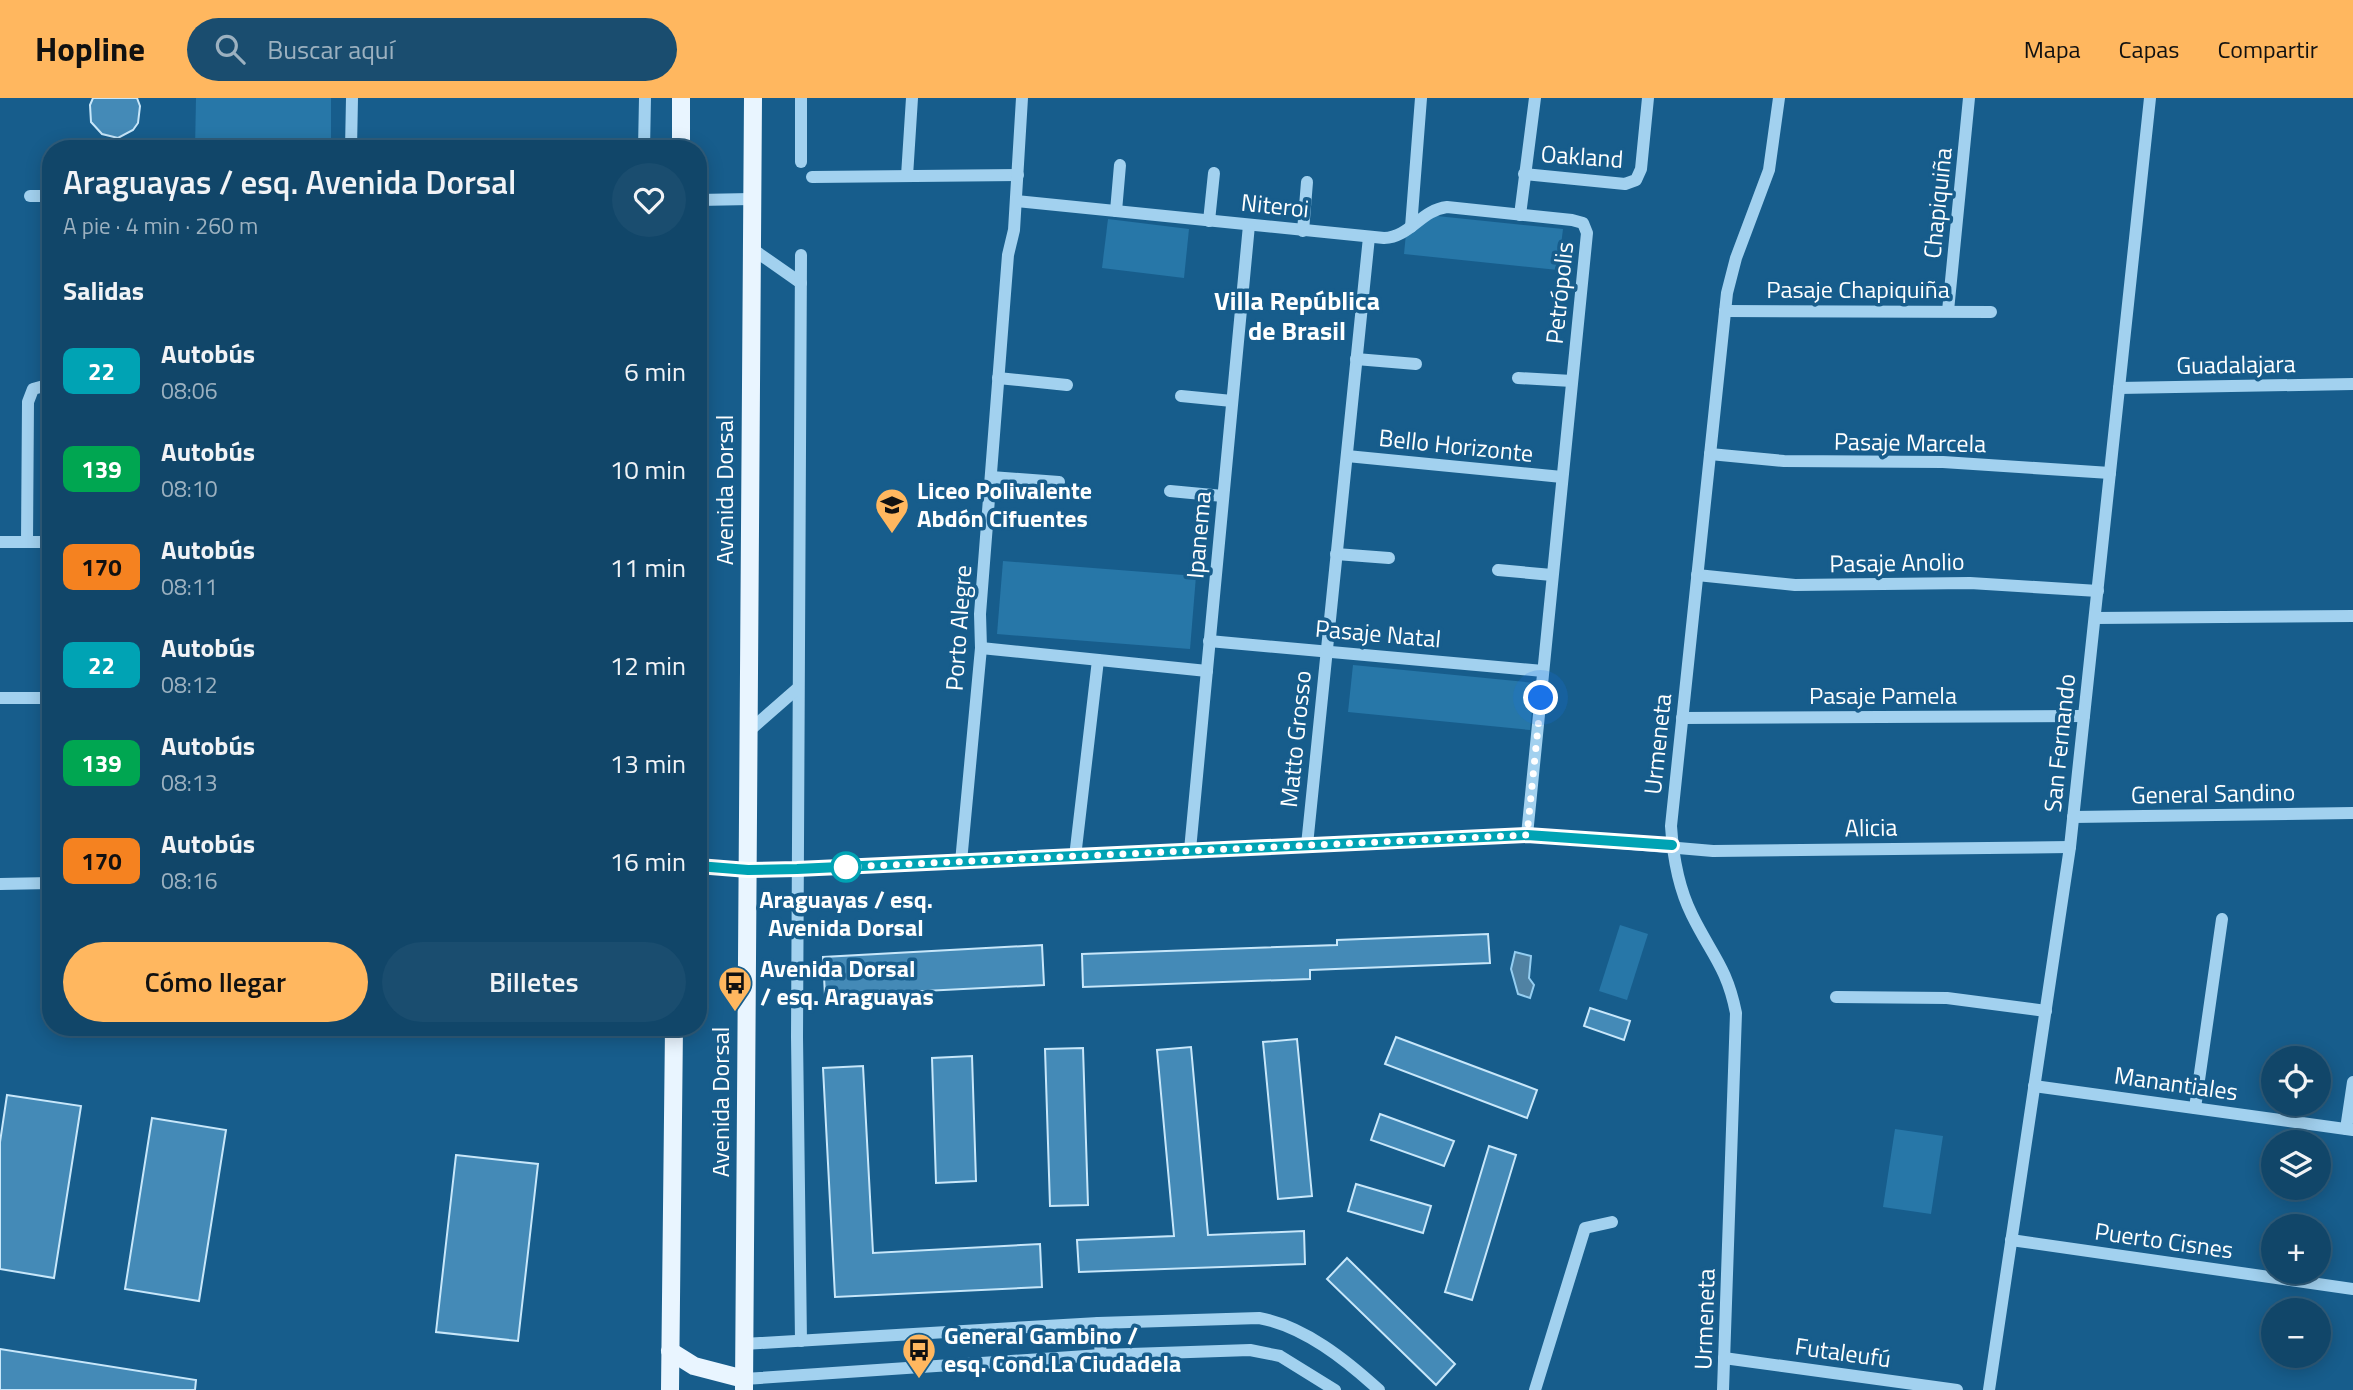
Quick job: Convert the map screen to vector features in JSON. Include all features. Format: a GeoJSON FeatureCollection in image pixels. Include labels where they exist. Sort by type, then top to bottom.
{"type":"FeatureCollection","features":[{"type":"Feature","properties":{"kind":"main road"},"geometry":{"type":"LineString","coordinates":[[681,98],[681,140]]}},
{"type":"Feature","properties":{"kind":"main road","name":"Avenida Dorsal"},"geometry":{"type":"LineString","coordinates":[[744,1384],[753,98]]}},
{"type":"Feature","properties":{"kind":"main road","name":"Avenida Dorsal"},"geometry":{"type":"LineString","coordinates":[[670,1390],[674,1036]]}},
{"type":"Feature","properties":{"kind":"main road"},"geometry":{"type":"LineString","coordinates":[[670,1350],[694,1366],[744,1384]]}},
{"type":"Feature","properties":{"kind":"street"},"geometry":{"type":"LineString","coordinates":[[351,140],[352,98]]}},
{"type":"Feature","properties":{"kind":"street"},"geometry":{"type":"LineString","coordinates":[[644,140],[645,98]]}},
{"type":"Feature","properties":{"kind":"street"},"geometry":{"type":"LineString","coordinates":[[801,162],[802,98]]}},
{"type":"Feature","properties":{"kind":"street"},"geometry":{"type":"LineString","coordinates":[[907,176],[912,98]]}},
{"type":"Feature","properties":{"kind":"street","name":"Porto Alegre"},"geometry":{"type":"LineString","coordinates":[[961,862],[981,648],[980,614],[1008,255],[1014,230],[1022,98]]}},
{"type":"Feature","properties":{"kind":"street"},"geometry":{"type":"LineString","coordinates":[[1411,227],[1421,98]]}},
{"type":"Feature","properties":{"kind":"street"},"geometry":{"type":"LineString","coordinates":[[1520,215],[1535,98]]}},
{"type":"Feature","properties":{"kind":"street","name":"Oakland"},"geometry":{"type":"LineString","coordinates":[[1524,174],[1625,184],[1636,180],[1641,169],[1648,98]]}},
{"type":"Feature","properties":{"kind":"street","name":"Urmeneta"},"geometry":{"type":"LineString","coordinates":[[1723,1390],[1736,1013],[1722,966],[1684,897],[1672,845],[1672,806],[1725,311],[1736,258],[1769,170],[1779,98]]}},
{"type":"Feature","properties":{"kind":"street","name":"Chapiquiña"},"geometry":{"type":"LineString","coordinates":[[1948,311],[1969,98]]}},
{"type":"Feature","properties":{"kind":"street","name":"San Fernando"},"geometry":{"type":"LineString","coordinates":[[1989,1390],[2074,817],[2150,98]]}},
{"type":"Feature","properties":{"kind":"street"},"geometry":{"type":"LineString","coordinates":[[1116,211],[1120,165]]}},
{"type":"Feature","properties":{"kind":"street"},"geometry":{"type":"LineString","coordinates":[[1209,221],[1214,173]]}},
{"type":"Feature","properties":{"kind":"street"},"geometry":{"type":"LineString","coordinates":[[813,177],[1018,175]]}},
{"type":"Feature","properties":{"kind":"street"},"geometry":{"type":"LineString","coordinates":[[1303,230],[1307,182]]}},
{"type":"Feature","properties":{"kind":"street"},"geometry":{"type":"LineString","coordinates":[[30,196],[42,196]]}},
{"type":"Feature","properties":{"kind":"street"},"geometry":{"type":"LineString","coordinates":[[707,200],[751,198]]}},
{"type":"Feature","properties":{"kind":"street","name":"Niteroi"},"geometry":{"type":"LineString","coordinates":[[1016,201],[1395,238],[1437,208],[1520,215]]}},
{"type":"Feature","properties":{"kind":"street","name":"Petrópolis"},"geometry":{"type":"LineString","coordinates":[[1520,215],[1578,220],[1586,228],[1527,835]]}},
{"type":"Feature","properties":{"kind":"street","name":"Ipanema"},"geometry":{"type":"LineString","coordinates":[[1190,850],[1249,225]]}},
{"type":"Feature","properties":{"kind":"street","name":"Matto Grosso"},"geometry":{"type":"LineString","coordinates":[[1307,845],[1369,237]]}},
{"type":"Feature","properties":{"kind":"street"},"geometry":{"type":"LineString","coordinates":[[751,248],[801,283]]}},
{"type":"Feature","properties":{"kind":"street"},"geometry":{"type":"LineString","coordinates":[[801,255],[797,869],[801,1341]]}},
{"type":"Feature","properties":{"kind":"street","name":"Pasaje Chapiquiña"},"geometry":{"type":"LineString","coordinates":[[1725,311],[1992,312]]}},
{"type":"Feature","properties":{"kind":"street"},"geometry":{"type":"LineString","coordinates":[[1356,359],[1416,364]]}},
{"type":"Feature","properties":{"kind":"street"},"geometry":{"type":"LineString","coordinates":[[998,378],[1067,385]]}},
{"type":"Feature","properties":{"kind":"street","name":"Petrópolis"},"geometry":{"type":"LineString","coordinates":[[1518,378],[1572,381]]}},
{"type":"Feature","properties":{"kind":"street","name":"Guadalajara"},"geometry":{"type":"LineString","coordinates":[[2119,388],[2353,384]]}},
{"type":"Feature","properties":{"kind":"street"},"geometry":{"type":"LineString","coordinates":[[27,542],[28,402],[33,389],[42,386]]}},
{"type":"Feature","properties":{"kind":"street"},"geometry":{"type":"LineString","coordinates":[[1181,396],[1232,401]]}},
{"type":"Feature","properties":{"kind":"street","name":"Pasaje Marcela"},"geometry":{"type":"LineString","coordinates":[[1710,454],[1784,461],[1955,463],[2110,473]]}},
{"type":"Feature","properties":{"kind":"street","name":"Bello Horizonte"},"geometry":{"type":"LineString","coordinates":[[1346,456],[1562,477]]}},
{"type":"Feature","properties":{"kind":"street"},"geometry":{"type":"LineString","coordinates":[[991,477],[1059,482]]}},
{"type":"Feature","properties":{"kind":"street"},"geometry":{"type":"LineString","coordinates":[[1170,491],[1223,496]]}},
{"type":"Feature","properties":{"kind":"street"},"geometry":{"type":"LineString","coordinates":[[0,542],[42,542]]}},
{"type":"Feature","properties":{"kind":"street"},"geometry":{"type":"LineString","coordinates":[[1336,554],[1390,558]]}},
{"type":"Feature","properties":{"kind":"street"},"geometry":{"type":"LineString","coordinates":[[1499,570],[1552,575]]}},
{"type":"Feature","properties":{"kind":"street","name":"Pasaje Anolio"},"geometry":{"type":"LineString","coordinates":[[1697,575],[1795,585],[1970,583],[2098,591]]}},
{"type":"Feature","properties":{"kind":"street"},"geometry":{"type":"LineString","coordinates":[[2095,618],[2353,617]]}},
{"type":"Feature","properties":{"kind":"street","name":"Pasaje Natal"},"geometry":{"type":"LineString","coordinates":[[1209,641],[1543,671]]}},
{"type":"Feature","properties":{"kind":"street"},"geometry":{"type":"LineString","coordinates":[[981,648],[1207,671]]}},
{"type":"Feature","properties":{"kind":"street"},"geometry":{"type":"LineString","coordinates":[[1075,856],[1098,660]]}},
{"type":"Feature","properties":{"kind":"street"},"geometry":{"type":"LineString","coordinates":[[749,731],[799,688]]}},
{"type":"Feature","properties":{"kind":"street"},"geometry":{"type":"LineString","coordinates":[[0,698],[42,698]]}},
{"type":"Feature","properties":{"kind":"street","name":"Pasaje Pamela"},"geometry":{"type":"LineString","coordinates":[[1682,718],[2084,716]]}},
{"type":"Feature","properties":{"kind":"street","name":"General Sandino"},"geometry":{"type":"LineString","coordinates":[[2074,817],[2353,813]]}},
{"type":"Feature","properties":{"kind":"street","name":"Alicia"},"geometry":{"type":"LineString","coordinates":[[707,867],[748,870],[797,869],[1527,835],[1672,845],[1713,851],[2070,847]]}},
{"type":"Feature","properties":{"kind":"street"},"geometry":{"type":"LineString","coordinates":[[0,884],[42,883]]}},
{"type":"Feature","properties":{"kind":"street"},"geometry":{"type":"LineString","coordinates":[[2195,1108],[2222,919]]}},
{"type":"Feature","properties":{"kind":"street"},"geometry":{"type":"LineString","coordinates":[[1836,997],[1947,998],[2046,1010]]}},
{"type":"Feature","properties":{"kind":"street"},"geometry":{"type":"LineString","coordinates":[[2349,1129],[2353,1082]]}},
{"type":"Feature","properties":{"kind":"street","name":"Manantiales"},"geometry":{"type":"LineString","coordinates":[[2035,1086],[2349,1129]]}},
{"type":"Feature","properties":{"kind":"street"},"geometry":{"type":"LineString","coordinates":[[1535,1390],[1585,1228],[1612,1222]]}},
{"type":"Feature","properties":{"kind":"street","name":"Puerto Cisnes"},"geometry":{"type":"LineString","coordinates":[[2011,1240],[2353,1289]]}},
{"type":"Feature","properties":{"kind":"street"},"geometry":{"type":"LineString","coordinates":[[744,1344],[1098,1323],[1259,1318],[1276,1321],[1306,1335],[1379,1390]]}},
{"type":"Feature","properties":{"kind":"street"},"geometry":{"type":"LineString","coordinates":[[1098,1323],[1101,1355]]}},
{"type":"Feature","properties":{"kind":"street"},"geometry":{"type":"LineString","coordinates":[[744,1384],[1101,1355],[1265,1352],[1294,1363],[1335,1390]]}},
{"type":"Feature","properties":{"kind":"street","name":"Futaleufú"},"geometry":{"type":"LineString","coordinates":[[1724,1358],[1957,1390]]}},
{"type":"Feature","properties":{"kind":"shaded area"},"geometry":{"type":"Polygon","coordinates":[[[196,98],[331,98],[331,140],[195,140],[196,98]]]}},
{"type":"Feature","properties":{"kind":"shaded area"},"geometry":{"type":"Polygon","coordinates":[[[1408,213],[1563,229],[1558,270],[1404,254],[1408,213]]]}},
{"type":"Feature","properties":{"kind":"shaded area"},"geometry":{"type":"Polygon","coordinates":[[[1108,219],[1189,229],[1184,278],[1102,268],[1108,219]]]}},
{"type":"Feature","properties":{"kind":"shaded area"},"geometry":{"type":"Polygon","coordinates":[[[1003,561],[1196,576],[1190,649],[997,634],[1003,561]]]}},
{"type":"Feature","properties":{"kind":"shaded area"},"geometry":{"type":"Polygon","coordinates":[[[1353,665],[1535,683],[1530,730],[1348,712],[1353,665]]]}},
{"type":"Feature","properties":{"kind":"shaded area"},"geometry":{"type":"Polygon","coordinates":[[[1620,925],[1648,934],[1627,1000],[1599,991],[1620,925]]]}},
{"type":"Feature","properties":{"kind":"shaded area"},"geometry":{"type":"Polygon","coordinates":[[[1515,952],[1531,956],[1529,978],[1534,985],[1530,998],[1518,994],[1511,969],[1515,952]]]}},
{"type":"Feature","properties":{"kind":"shaded area"},"geometry":{"type":"Polygon","coordinates":[[[1895,1129],[1943,1136],[1931,1214],[1883,1207],[1895,1129]]]}},
{"type":"Feature","properties":{"kind":"building"},"geometry":{"type":"Polygon","coordinates":[[[93,98],[137,98],[140,106],[138,123],[133,130],[118,138],[102,134],[91,122],[90,105],[93,98]]]}},
{"type":"Feature","properties":{"kind":"building"},"geometry":{"type":"Polygon","coordinates":[[[1488,934],[1490,963],[1310,970],[1310,979],[1083,987],[1082,954],[1337,945],[1337,940],[1488,934]]]}},
{"type":"Feature","properties":{"kind":"building"},"geometry":{"type":"Polygon","coordinates":[[[1042,945],[1044,985],[825,996],[823,957],[1042,945]]]}},
{"type":"Feature","properties":{"kind":"building"},"geometry":{"type":"Polygon","coordinates":[[[1590,1008],[1630,1021],[1624,1040],[1584,1026],[1590,1008]]]}},
{"type":"Feature","properties":{"kind":"building"},"geometry":{"type":"Polygon","coordinates":[[[1396,1037],[1537,1090],[1527,1118],[1385,1064],[1396,1037]]]}},
{"type":"Feature","properties":{"kind":"building"},"geometry":{"type":"Polygon","coordinates":[[[1297,1039],[1312,1196],[1278,1199],[1263,1042],[1297,1039]]]}},
{"type":"Feature","properties":{"kind":"building"},"geometry":{"type":"Polygon","coordinates":[[[1191,1047],[1208,1235],[1304,1231],[1305,1264],[1079,1272],[1077,1240],[1174,1236],[1157,1050],[1191,1047]]]}},
{"type":"Feature","properties":{"kind":"building"},"geometry":{"type":"Polygon","coordinates":[[[1083,1048],[1088,1205],[1050,1206],[1045,1049],[1083,1048]]]}},
{"type":"Feature","properties":{"kind":"building"},"geometry":{"type":"Polygon","coordinates":[[[972,1056],[976,1181],[936,1183],[932,1058],[972,1056]]]}},
{"type":"Feature","properties":{"kind":"building"},"geometry":{"type":"Polygon","coordinates":[[[863,1066],[873,1253],[1040,1244],[1042,1287],[835,1297],[823,1068],[863,1066]]]}},
{"type":"Feature","properties":{"kind":"building"},"geometry":{"type":"Polygon","coordinates":[[[7,1095],[81,1106],[54,1278],[0,1269],[0,1142],[7,1095]]]}},
{"type":"Feature","properties":{"kind":"building"},"geometry":{"type":"Polygon","coordinates":[[[1380,1114],[1454,1141],[1444,1166],[1371,1140],[1380,1114]]]}},
{"type":"Feature","properties":{"kind":"building"},"geometry":{"type":"Polygon","coordinates":[[[152,1118],[226,1130],[199,1301],[125,1289],[152,1118]]]}},
{"type":"Feature","properties":{"kind":"building"},"geometry":{"type":"Polygon","coordinates":[[[1489,1146],[1516,1155],[1472,1300],[1445,1292],[1489,1146]]]}},
{"type":"Feature","properties":{"kind":"building"},"geometry":{"type":"Polygon","coordinates":[[[456,1155],[538,1164],[518,1341],[436,1332],[456,1155]]]}},
{"type":"Feature","properties":{"kind":"building"},"geometry":{"type":"Polygon","coordinates":[[[1356,1184],[1431,1206],[1423,1233],[1348,1211],[1356,1184]]]}},
{"type":"Feature","properties":{"kind":"building"},"geometry":{"type":"Polygon","coordinates":[[[1347,1258],[1455,1364],[1436,1385],[1327,1279],[1347,1258]]]}},
{"type":"Feature","properties":{"kind":"building"},"geometry":{"type":"Polygon","coordinates":[[[0,1349],[196,1380],[195,1390],[0,1390],[0,1349]]]}},
{"type":"Feature","properties":{"kind":"bus line","name":"22"},"geometry":{"type":"LineString","coordinates":[[707,867],[748,870],[797,869],[1527,835],[1672,845]]}},
{"type":"Feature","properties":{"kind":"place","name":"Liceo Polivalente Abdón Cifuentes"},"geometry":{"type":"Point","coordinates":[892,535]}},
{"type":"Feature","properties":{"kind":"place","name":"Araguayas / esq. Avenida Dorsal"},"geometry":{"type":"Point","coordinates":[846,867]}},
{"type":"Feature","properties":{"kind":"place","name":"Avenida Dorsal / esq. Araguayas"},"geometry":{"type":"Point","coordinates":[735,1013]}},
{"type":"Feature","properties":{"kind":"place","name":"General Gambino / esq. Cond.La Ciudadela"},"geometry":{"type":"Point","coordinates":[919,1380]}},
{"type":"Feature","properties":{"kind":"district","name":"Villa República de Brasil"},"geometry":{"type":"Point","coordinates":[1297,316]}},
{"type":"Feature","properties":{"kind":"route"},"geometry":{"type":"LineString","coordinates":[[846,867],[1527,835],[1541,698]]}}]}
